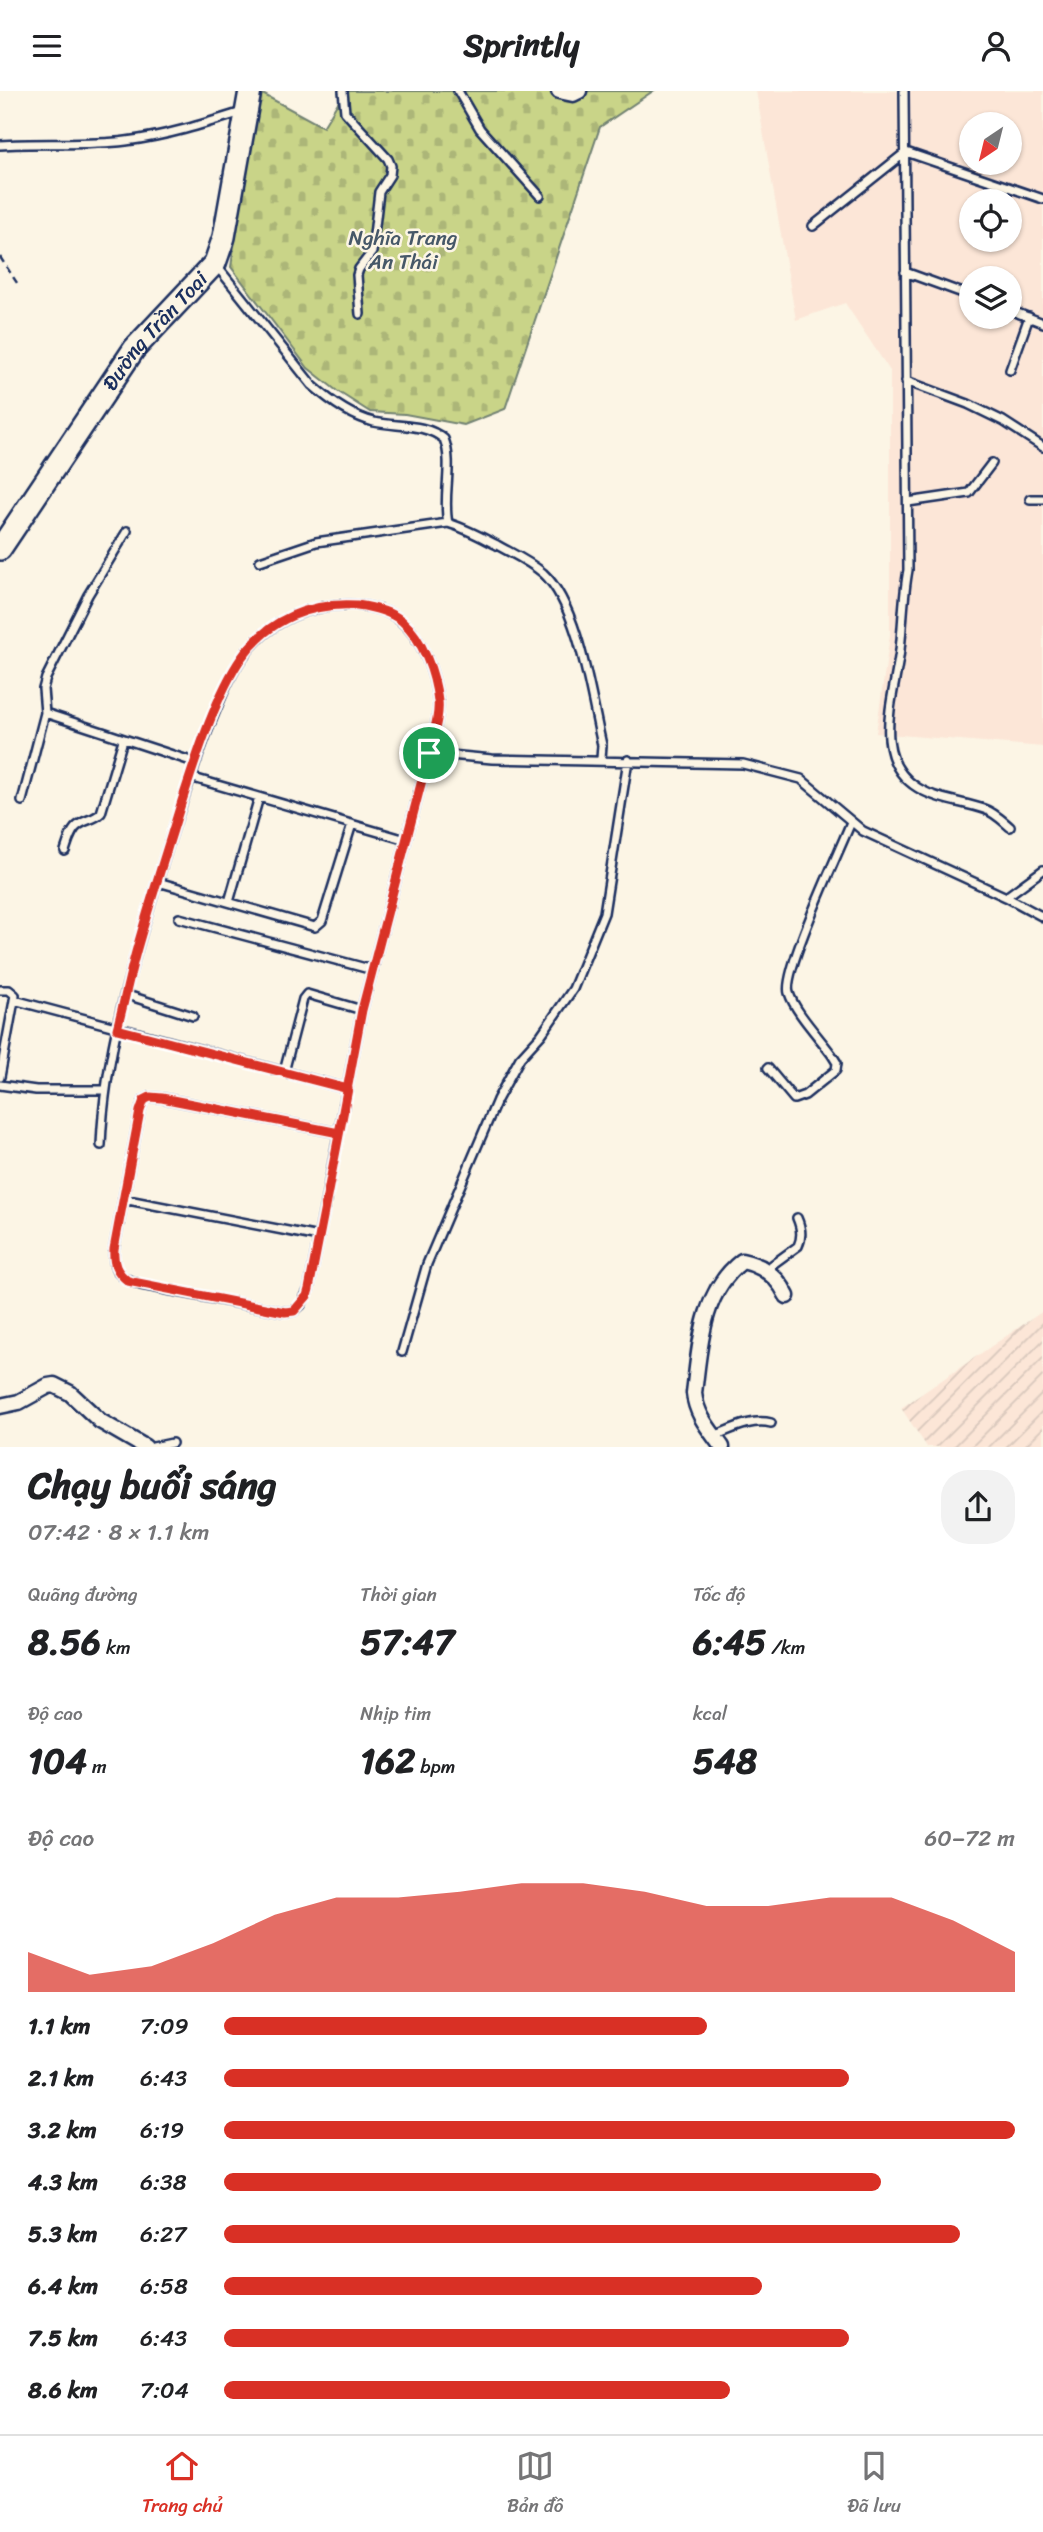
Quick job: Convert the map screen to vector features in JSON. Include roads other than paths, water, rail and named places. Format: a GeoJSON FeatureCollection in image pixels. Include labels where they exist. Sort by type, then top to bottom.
{"type":"FeatureCollection","features":[{"type":"Feature","properties":{"kind":"street"},"geometry":{"type":"LineString","coordinates":[[559,91],[573,94],[579,91]]}},
{"type":"Feature","properties":{"kind":"street","name":"Đường Trần Toại"},"geometry":{"type":"LineString","coordinates":[[0,549],[134,349],[215,263],[224,237],[248,101]]}},
{"type":"Feature","properties":{"kind":"street"},"geometry":{"type":"LineString","coordinates":[[718,1442],[695,1405],[694,1393],[707,1310],[715,1293],[740,1262],[745,1261],[765,1271],[781,1285],[787,1296]]}},
{"type":"Feature","properties":{"kind":"street"},"geometry":{"type":"LineString","coordinates":[[0,1406],[19,1402],[54,1385],[70,1393],[100,1421],[145,1447]]}},
{"type":"Feature","properties":{"kind":"lane"},"geometry":{"type":"LineString","coordinates":[[343,91],[345,112],[388,159],[391,166],[390,175],[379,192],[372,252],[357,275],[360,314]]}},
{"type":"Feature","properties":{"kind":"lane"},"geometry":{"type":"LineString","coordinates":[[458,91],[480,129],[540,196]]}},
{"type":"Feature","properties":{"kind":"lane"},"geometry":{"type":"LineString","coordinates":[[904,91],[908,570],[902,602],[900,649],[888,738],[894,764],[901,775],[919,789],[987,810],[1010,827]]}},
{"type":"Feature","properties":{"kind":"lane"},"geometry":{"type":"LineString","coordinates":[[0,145],[124,141],[189,129],[248,101]]}},
{"type":"Feature","properties":{"kind":"lane"},"geometry":{"type":"LineString","coordinates":[[906,152],[1043,199]]}},
{"type":"Feature","properties":{"kind":"lane"},"geometry":{"type":"LineString","coordinates":[[813,226],[906,152]]}},
{"type":"Feature","properties":{"kind":"lane"},"geometry":{"type":"LineString","coordinates":[[215,263],[312,385],[330,401],[351,414],[373,422],[428,429],[444,439],[448,448],[444,504],[448,523]]}},
{"type":"Feature","properties":{"kind":"lane"},"geometry":{"type":"LineString","coordinates":[[905,272],[959,292]]}},
{"type":"Feature","properties":{"kind":"lane"},"geometry":{"type":"LineString","coordinates":[[1022,314],[1043,323]]}},
{"type":"Feature","properties":{"kind":"lane"},"geometry":{"type":"LineString","coordinates":[[1010,370],[1029,317]]}},
{"type":"Feature","properties":{"kind":"lane"},"geometry":{"type":"LineString","coordinates":[[906,381],[968,404],[1003,421],[1043,446]]}},
{"type":"Feature","properties":{"kind":"lane"},"geometry":{"type":"LineString","coordinates":[[908,502],[969,493],[992,463]]}},
{"type":"Feature","properties":{"kind":"lane"},"geometry":{"type":"LineString","coordinates":[[1030,499],[1043,499]]}},
{"type":"Feature","properties":{"kind":"lane"},"geometry":{"type":"LineString","coordinates":[[260,561],[316,542],[448,523],[525,560],[545,575],[560,595],[574,626],[602,745],[601,759]]}},
{"type":"Feature","properties":{"kind":"lane"},"geometry":{"type":"LineString","coordinates":[[22,801],[45,713],[43,689],[46,678],[88,595],[127,531]]}},
{"type":"Feature","properties":{"kind":"lane"},"geometry":{"type":"LineString","coordinates":[[101,1145],[106,1090],[117,1029],[136,954],[194,762],[223,693],[242,658],[265,632],[278,622],[317,607],[338,604],[367,606],[402,621],[415,636],[426,656],[439,705],[362,1010],[348,1089],[307,1296],[294,1311],[285,1312],[141,1285],[124,1278],[113,1263],[142,1103],[147,1098],[173,1100],[339,1133]]}},
{"type":"Feature","properties":{"kind":"lane"},"geometry":{"type":"LineString","coordinates":[[45,713],[194,762]]}},
{"type":"Feature","properties":{"kind":"lane"},"geometry":{"type":"LineString","coordinates":[[65,851],[77,826],[94,820],[101,813],[123,740]]}},
{"type":"Feature","properties":{"kind":"lane"},"geometry":{"type":"LineString","coordinates":[[429,753],[492,759],[731,762],[801,779],[863,831],[1043,917]]}},
{"type":"Feature","properties":{"kind":"lane"},"geometry":{"type":"LineString","coordinates":[[402,1352],[427,1264],[497,1100],[520,1058],[541,1035],[573,989],[604,913],[628,760]]}},
{"type":"Feature","properties":{"kind":"lane"},"geometry":{"type":"LineString","coordinates":[[190,777],[406,840]]}},
{"type":"Feature","properties":{"kind":"lane"},"geometry":{"type":"LineString","coordinates":[[229,902],[259,797]]}},
{"type":"Feature","properties":{"kind":"lane"},"geometry":{"type":"LineString","coordinates":[[768,1068],[794,1099],[805,1095],[836,1070],[837,1063],[796,1006],[788,990],[794,962],[851,822]]}},
{"type":"Feature","properties":{"kind":"lane"},"geometry":{"type":"LineString","coordinates":[[158,882],[315,927],[320,924],[352,824]]}},
{"type":"Feature","properties":{"kind":"lane"},"geometry":{"type":"LineString","coordinates":[[1006,897],[1043,870]]}},
{"type":"Feature","properties":{"kind":"lane"},"geometry":{"type":"LineString","coordinates":[[179,918],[373,970]]}},
{"type":"Feature","properties":{"kind":"lane"},"geometry":{"type":"LineString","coordinates":[[0,990],[15,995],[0,1077]]}},
{"type":"Feature","properties":{"kind":"lane"},"geometry":{"type":"LineString","coordinates":[[284,1072],[303,999],[307,994],[362,1010]]}},
{"type":"Feature","properties":{"kind":"lane"},"geometry":{"type":"LineString","coordinates":[[127,995],[192,1016]]}},
{"type":"Feature","properties":{"kind":"lane"},"geometry":{"type":"LineString","coordinates":[[14,1000],[348,1089]]}},
{"type":"Feature","properties":{"kind":"lane"},"geometry":{"type":"LineString","coordinates":[[0,1085],[36,1090],[106,1090]]}},
{"type":"Feature","properties":{"kind":"lane"},"geometry":{"type":"LineString","coordinates":[[123,1199],[319,1237]]}},
{"type":"Feature","properties":{"kind":"lane"},"geometry":{"type":"LineString","coordinates":[[765,1271],[798,1246],[801,1234],[797,1218]]}},
{"type":"Feature","properties":{"kind":"lane"},"geometry":{"type":"LineString","coordinates":[[718,1442],[750,1423],[771,1423]]}},
{"type":"Feature","properties":{"kind":"lane"},"geometry":{"type":"LineString","coordinates":[[153,1447],[172,1443]]}},
{"type":"Feature","properties":{"kind":"park label","name":"Nghĩa Trang An Thái"},"geometry":{"type":"Point","coordinates":[403,250]}}]}
